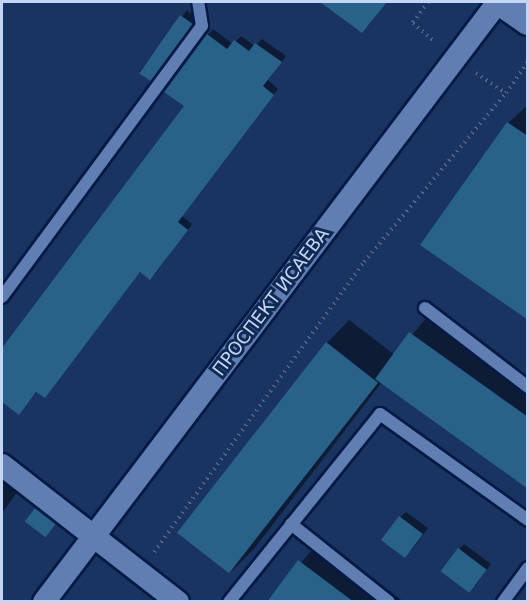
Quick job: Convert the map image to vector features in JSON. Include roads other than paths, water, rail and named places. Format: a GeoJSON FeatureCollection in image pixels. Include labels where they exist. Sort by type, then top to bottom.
{"type":"FeatureCollection","features":[{"type":"Feature","properties":{"kind":"street"},"geometry":{"type":"LineString","coordinates":[[500,2],[528,21]]}},
{"type":"Feature","properties":{"kind":"street","name":"ПРОСПЕКТ ИСАЕВА"},"geometry":{"type":"LineString","coordinates":[[44,602],[500,2]]}},
{"type":"Feature","properties":{"kind":"street"},"geometry":{"type":"LineString","coordinates":[[2,465],[178,602]]}},
{"type":"Feature","properties":{"kind":"lane"},"geometry":{"type":"LineString","coordinates":[[2,297],[202,26],[198,2]]}},
{"type":"Feature","properties":{"kind":"lane"},"geometry":{"type":"LineString","coordinates":[[425,308],[528,387]]}},
{"type":"Feature","properties":{"kind":"lane"},"geometry":{"type":"LineString","coordinates":[[229,602],[380,414],[528,520]]}},
{"type":"Feature","properties":{"kind":"lane"},"geometry":{"type":"LineString","coordinates":[[291,524],[389,602]]}},
{"type":"Feature","properties":{"kind":"lane"},"geometry":{"type":"LineString","coordinates":[[503,602],[528,568]]}}]}
